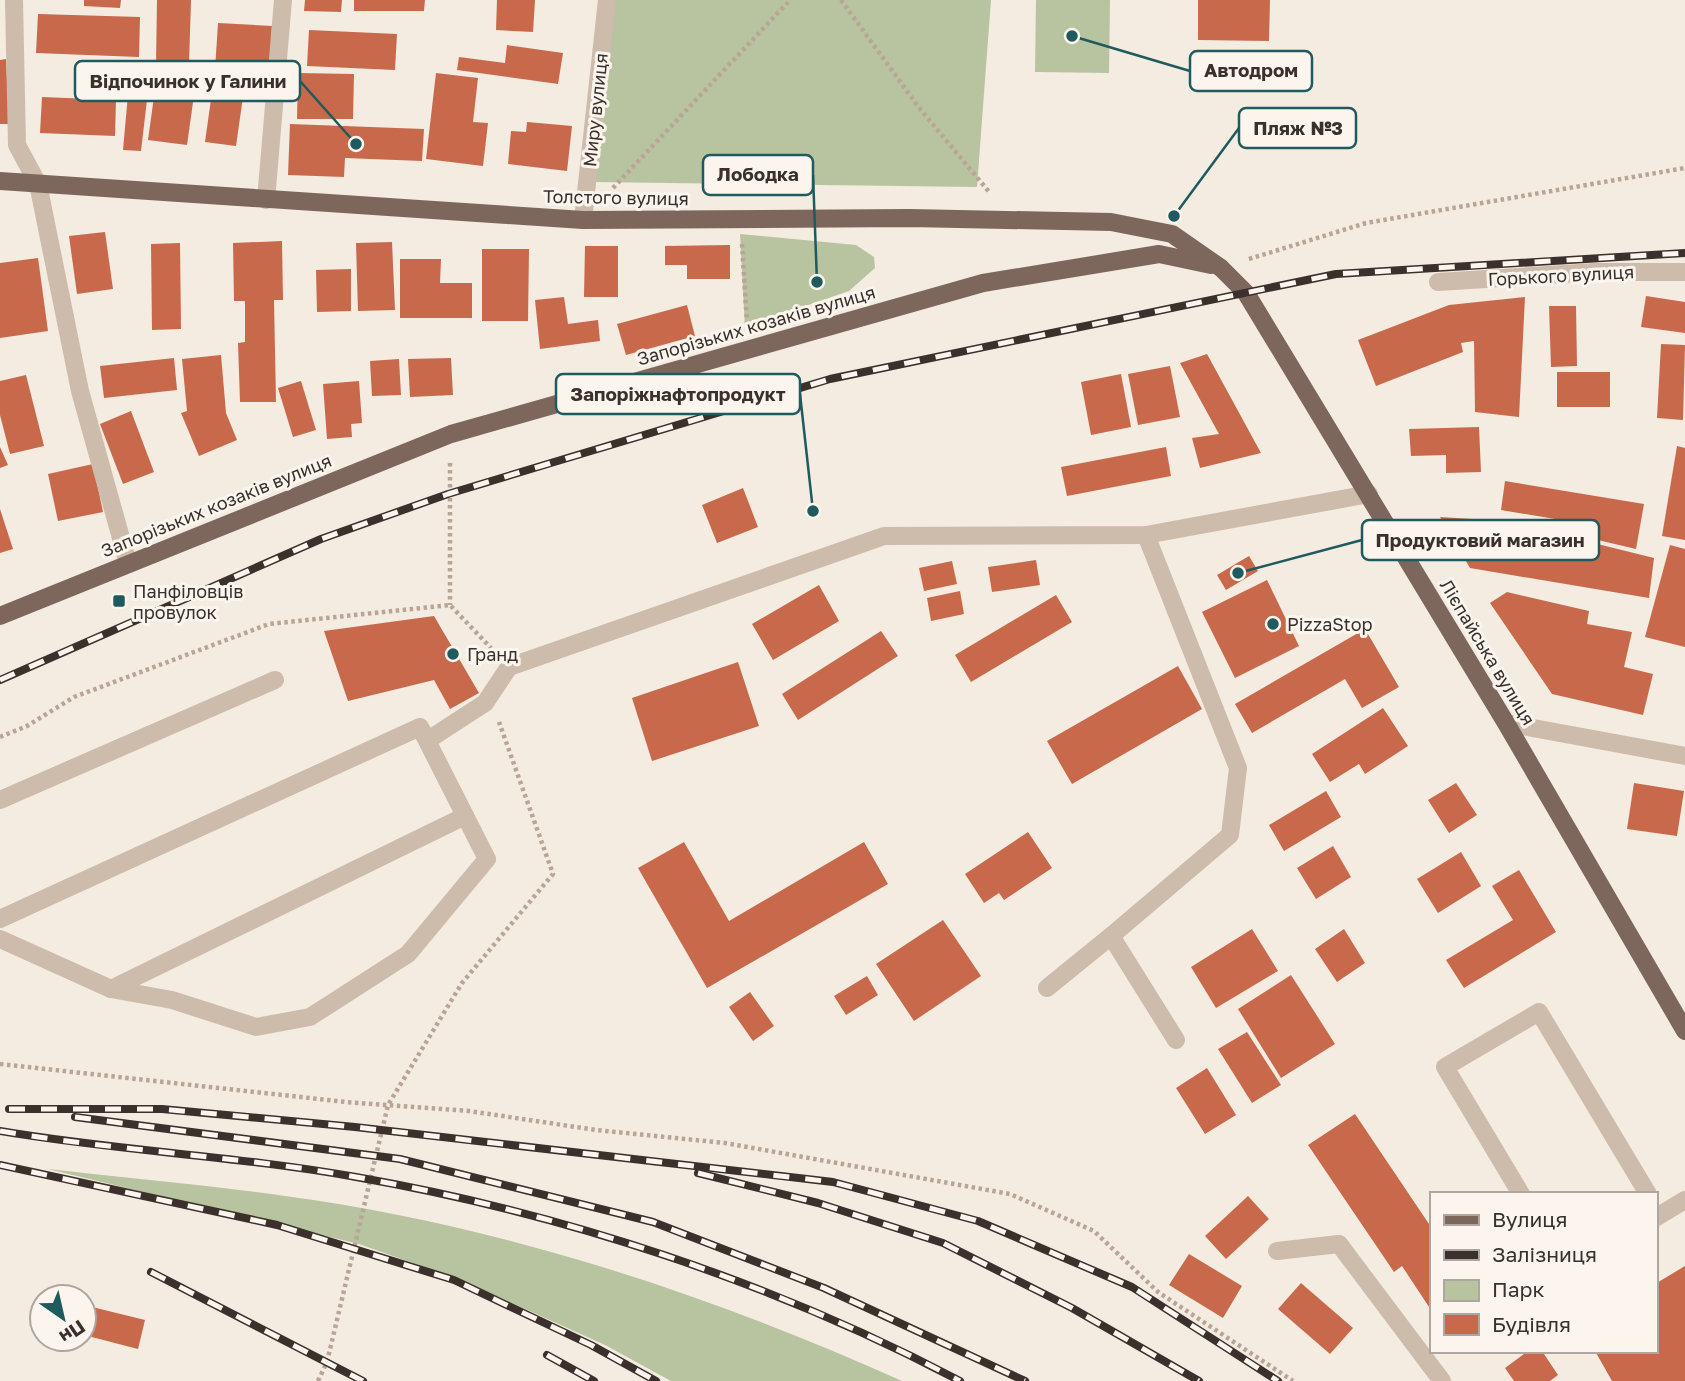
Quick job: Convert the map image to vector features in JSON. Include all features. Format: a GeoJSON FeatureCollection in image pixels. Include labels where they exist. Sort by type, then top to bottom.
{"type":"FeatureCollection","features":[{"type":"Feature","properties":{"kind":"main road","name":"Толстого вулиця"},"geometry":{"type":"LineString","coordinates":[[0,180],[583,220],[1012,219],[1111,222],[1172,234],[1222,268]]}},
{"type":"Feature","properties":{"kind":"main road","name":"Запорізьких козаків вулиця"},"geometry":{"type":"LineString","coordinates":[[0,616],[451,434],[748,349],[983,283],[1113,259],[1159,254],[1222,268]]}},
{"type":"Feature","properties":{"kind":"main road","name":"Лієпайська вулиця"},"geometry":{"type":"LineString","coordinates":[[1222,268],[1246,293],[1369,494],[1685,1031]]}},
{"type":"Feature","properties":{"kind":"street"},"geometry":{"type":"LineString","coordinates":[[14,0],[17,145],[38,184],[80,391],[128,563]]}},
{"type":"Feature","properties":{"kind":"street"},"geometry":{"type":"LineString","coordinates":[[266,200],[283,0]]}},
{"type":"Feature","properties":{"kind":"street","name":"Миру вулиця"},"geometry":{"type":"LineString","coordinates":[[583,220],[607,0]]}},
{"type":"Feature","properties":{"kind":"street","name":"Горького вулиця"},"geometry":{"type":"LineString","coordinates":[[1438,282],[1595,272],[1685,272]]}},
{"type":"Feature","properties":{"kind":"street"},"geometry":{"type":"LineString","coordinates":[[428,740],[491,698],[509,667],[884,536],[1146,535],[1369,494]]}},
{"type":"Feature","properties":{"kind":"street"},"geometry":{"type":"LineString","coordinates":[[1047,988],[1230,835],[1238,768],[1146,535]]}},
{"type":"Feature","properties":{"kind":"street"},"geometry":{"type":"LineString","coordinates":[[0,800],[275,680]]}},
{"type":"Feature","properties":{"kind":"street"},"geometry":{"type":"LineString","coordinates":[[1506,723],[1685,756]]}},
{"type":"Feature","properties":{"kind":"street"},"geometry":{"type":"LineString","coordinates":[[0,919],[420,727],[487,859],[408,954],[310,1017],[256,1027],[172,1000],[111,989],[0,939]]}},
{"type":"Feature","properties":{"kind":"street"},"geometry":{"type":"LineString","coordinates":[[111,989],[466,816]]}},
{"type":"Feature","properties":{"kind":"street"},"geometry":{"type":"LineString","coordinates":[[1111,936],[1176,1040]]}},
{"type":"Feature","properties":{"kind":"street"},"geometry":{"type":"LineString","coordinates":[[1520,1192],[1445,1067],[1539,1012],[1647,1192]]}},
{"type":"Feature","properties":{"kind":"street"},"geometry":{"type":"LineString","coordinates":[[1657,1213],[1685,1200]]}},
{"type":"Feature","properties":{"kind":"street"},"geometry":{"type":"LineString","coordinates":[[1277,1251],[1339,1244],[1442,1381]]}},
{"type":"Feature","properties":{"kind":"path"},"geometry":{"type":"LineString","coordinates":[[583,220],[790,0]]}},
{"type":"Feature","properties":{"kind":"path"},"geometry":{"type":"LineString","coordinates":[[841,0],[920,109],[1012,219]]}},
{"type":"Feature","properties":{"kind":"path"},"geometry":{"type":"LineString","coordinates":[[1222,268],[1366,223],[1685,168]]}},
{"type":"Feature","properties":{"kind":"path"},"geometry":{"type":"LineString","coordinates":[[740,219],[748,349]]}},
{"type":"Feature","properties":{"kind":"path"},"geometry":{"type":"LineString","coordinates":[[451,434],[448,494],[450,606],[509,667]]}},
{"type":"Feature","properties":{"kind":"path"},"geometry":{"type":"LineString","coordinates":[[0,737],[27,726],[74,697],[269,624],[450,606]]}},
{"type":"Feature","properties":{"kind":"path"},"geometry":{"type":"LineString","coordinates":[[318,1381],[327,1362],[388,1105],[462,984],[553,874],[491,698]]}},
{"type":"Feature","properties":{"kind":"path"},"geometry":{"type":"LineString","coordinates":[[0,1064],[388,1105],[469,1111],[596,1130],[725,1143],[1010,1194],[1094,1231],[1158,1292],[1293,1381]]}},
{"type":"Feature","properties":{"kind":"green space"},"geometry":{"type":"Polygon","coordinates":[[[613,0],[991,0],[977,187],[593,182],[613,0]]]}},
{"type":"Feature","properties":{"kind":"green space"},"geometry":{"type":"Polygon","coordinates":[[[1036,0],[1110,0],[1109,73],[1035,72],[1036,0]]]}},
{"type":"Feature","properties":{"kind":"green space"},"geometry":{"type":"Polygon","coordinates":[[[740,234],[856,245],[874,257],[875,268],[849,291],[745,327],[740,234]]]}},
{"type":"Feature","properties":{"kind":"green space"},"geometry":{"type":"Polygon","coordinates":[[[48,1169],[285,1196],[365,1209],[523,1244],[677,1291],[828,1349],[902,1381],[671,1381],[605,1345],[463,1281],[359,1244],[48,1169]]]}},
{"type":"Feature","properties":{"kind":"building"},"geometry":{"type":"Polygon","coordinates":[[[84,0],[121,0],[120,8],[84,6],[84,0]]]}},
{"type":"Feature","properties":{"kind":"building"},"geometry":{"type":"Polygon","coordinates":[[[157,0],[191,0],[189,64],[156,64],[157,0]]]}},
{"type":"Feature","properties":{"kind":"building"},"geometry":{"type":"Polygon","coordinates":[[[305,0],[342,0],[341,12],[304,11],[305,0]]]}},
{"type":"Feature","properties":{"kind":"building"},"geometry":{"type":"Polygon","coordinates":[[[354,0],[425,0],[424,11],[354,11],[354,0]]]}},
{"type":"Feature","properties":{"kind":"building"},"geometry":{"type":"Polygon","coordinates":[[[497,0],[535,0],[533,32],[496,30],[497,0]]]}},
{"type":"Feature","properties":{"kind":"building"},"geometry":{"type":"Polygon","coordinates":[[[1198,0],[1270,0],[1269,41],[1198,40],[1198,0]]]}},
{"type":"Feature","properties":{"kind":"building"},"geometry":{"type":"Polygon","coordinates":[[[38,14],[140,17],[139,57],[36,53],[38,14]]]}},
{"type":"Feature","properties":{"kind":"building"},"geometry":{"type":"Polygon","coordinates":[[[218,23],[272,26],[269,73],[215,70],[218,23]]]}},
{"type":"Feature","properties":{"kind":"building"},"geometry":{"type":"Polygon","coordinates":[[[309,30],[397,34],[395,70],[307,66],[309,30]]]}},
{"type":"Feature","properties":{"kind":"building"},"geometry":{"type":"Polygon","coordinates":[[[507,45],[563,53],[558,84],[457,70],[459,57],[505,63],[507,45]]]}},
{"type":"Feature","properties":{"kind":"building"},"geometry":{"type":"Polygon","coordinates":[[[6,59],[9,124],[0,124],[0,60],[6,59]]]}},
{"type":"Feature","properties":{"kind":"building"},"geometry":{"type":"Polygon","coordinates":[[[130,72],[150,74],[141,151],[123,150],[130,72]]]}},
{"type":"Feature","properties":{"kind":"building"},"geometry":{"type":"Polygon","coordinates":[[[298,73],[354,74],[353,119],[297,119],[298,73]]]}},
{"type":"Feature","properties":{"kind":"building"},"geometry":{"type":"Polygon","coordinates":[[[436,73],[478,78],[473,122],[488,123],[483,166],[426,159],[436,73]]]}},
{"type":"Feature","properties":{"kind":"building"},"geometry":{"type":"Polygon","coordinates":[[[156,82],[195,88],[187,145],[148,140],[156,82]]]}},
{"type":"Feature","properties":{"kind":"building"},"geometry":{"type":"Polygon","coordinates":[[[213,85],[244,90],[236,146],[205,142],[213,85]]]}},
{"type":"Feature","properties":{"kind":"building"},"geometry":{"type":"Polygon","coordinates":[[[42,97],[116,100],[115,136],[40,133],[42,97]]]}},
{"type":"Feature","properties":{"kind":"building"},"geometry":{"type":"Polygon","coordinates":[[[527,122],[572,126],[567,171],[508,164],[511,131],[526,132],[527,122]]]}},
{"type":"Feature","properties":{"kind":"building"},"geometry":{"type":"Polygon","coordinates":[[[290,124],[424,129],[422,161],[345,158],[344,177],[288,175],[290,124]]]}},
{"type":"Feature","properties":{"kind":"building"},"geometry":{"type":"Polygon","coordinates":[[[105,232],[113,289],[77,294],[69,236],[105,232]]]}},
{"type":"Feature","properties":{"kind":"building"},"geometry":{"type":"Polygon","coordinates":[[[282,241],[283,300],[274,300],[276,402],[240,402],[238,343],[245,342],[245,301],[234,301],[233,243],[282,241]]]}},
{"type":"Feature","properties":{"kind":"building"},"geometry":{"type":"Polygon","coordinates":[[[392,242],[395,310],[358,311],[356,243],[392,242]]]}},
{"type":"Feature","properties":{"kind":"building"},"geometry":{"type":"Polygon","coordinates":[[[180,243],[181,329],[152,330],[151,244],[180,243]]]}},
{"type":"Feature","properties":{"kind":"building"},"geometry":{"type":"Polygon","coordinates":[[[730,245],[730,279],[687,279],[687,265],[665,265],[665,246],[730,245]]]}},
{"type":"Feature","properties":{"kind":"building"},"geometry":{"type":"Polygon","coordinates":[[[585,246],[618,246],[618,297],[584,297],[585,246]]]}},
{"type":"Feature","properties":{"kind":"building"},"geometry":{"type":"Polygon","coordinates":[[[482,249],[529,249],[528,321],[482,321],[482,249]]]}},
{"type":"Feature","properties":{"kind":"building"},"geometry":{"type":"Polygon","coordinates":[[[38,258],[48,331],[0,338],[0,263],[38,258]]]}},
{"type":"Feature","properties":{"kind":"building"},"geometry":{"type":"Polygon","coordinates":[[[400,259],[441,259],[440,283],[472,283],[472,318],[400,318],[400,259]]]}},
{"type":"Feature","properties":{"kind":"building"},"geometry":{"type":"Polygon","coordinates":[[[351,269],[351,311],[317,312],[316,270],[351,269]]]}},
{"type":"Feature","properties":{"kind":"building"},"geometry":{"type":"Polygon","coordinates":[[[1646,296],[1685,302],[1685,333],[1641,327],[1646,296]]]}},
{"type":"Feature","properties":{"kind":"building"},"geometry":{"type":"Polygon","coordinates":[[[564,297],[568,324],[598,320],[600,341],[540,349],[535,300],[564,297]]]}},
{"type":"Feature","properties":{"kind":"building"},"geometry":{"type":"Polygon","coordinates":[[[1525,297],[1519,417],[1475,412],[1474,341],[1461,343],[1463,352],[1376,386],[1358,340],[1449,305],[1525,297]]]}},
{"type":"Feature","properties":{"kind":"building"},"geometry":{"type":"Polygon","coordinates":[[[687,305],[695,336],[626,355],[617,324],[687,305]]]}},
{"type":"Feature","properties":{"kind":"building"},"geometry":{"type":"Polygon","coordinates":[[[1549,306],[1576,306],[1577,366],[1551,367],[1549,306]]]}},
{"type":"Feature","properties":{"kind":"building"},"geometry":{"type":"Polygon","coordinates":[[[1661,344],[1685,345],[1683,420],[1657,418],[1661,344]]]}},
{"type":"Feature","properties":{"kind":"building"},"geometry":{"type":"Polygon","coordinates":[[[1207,354],[1261,453],[1200,468],[1192,438],[1219,434],[1180,363],[1207,354]]]}},
{"type":"Feature","properties":{"kind":"building"},"geometry":{"type":"Polygon","coordinates":[[[221,355],[226,413],[237,440],[199,456],[181,413],[187,411],[182,359],[221,355]]]}},
{"type":"Feature","properties":{"kind":"building"},"geometry":{"type":"Polygon","coordinates":[[[174,358],[177,390],[104,398],[100,366],[174,358]]]}},
{"type":"Feature","properties":{"kind":"building"},"geometry":{"type":"Polygon","coordinates":[[[451,358],[453,395],[410,397],[408,359],[451,358]]]}},
{"type":"Feature","properties":{"kind":"building"},"geometry":{"type":"Polygon","coordinates":[[[399,359],[401,395],[372,396],[370,361],[399,359]]]}},
{"type":"Feature","properties":{"kind":"building"},"geometry":{"type":"Polygon","coordinates":[[[1170,366],[1180,417],[1138,425],[1128,374],[1170,366]]]}},
{"type":"Feature","properties":{"kind":"building"},"geometry":{"type":"Polygon","coordinates":[[[1557,372],[1610,372],[1610,407],[1557,407],[1557,372]]]}},
{"type":"Feature","properties":{"kind":"building"},"geometry":{"type":"Polygon","coordinates":[[[1121,374],[1131,427],[1091,435],[1081,382],[1121,374]]]}},
{"type":"Feature","properties":{"kind":"building"},"geometry":{"type":"Polygon","coordinates":[[[26,375],[44,446],[10,454],[0,415],[0,381],[26,375]]]}},
{"type":"Feature","properties":{"kind":"building"},"geometry":{"type":"Polygon","coordinates":[[[301,381],[316,430],[293,437],[278,388],[301,381]]]}},
{"type":"Feature","properties":{"kind":"building"},"geometry":{"type":"Polygon","coordinates":[[[359,381],[362,423],[351,424],[352,437],[327,439],[323,384],[359,381]]]}},
{"type":"Feature","properties":{"kind":"building"},"geometry":{"type":"Polygon","coordinates":[[[131,411],[154,472],[123,484],[100,424],[131,411]]]}},
{"type":"Feature","properties":{"kind":"building"},"geometry":{"type":"Polygon","coordinates":[[[1479,427],[1481,472],[1446,473],[1446,455],[1411,456],[1409,429],[1479,427]]]}},
{"type":"Feature","properties":{"kind":"building"},"geometry":{"type":"Polygon","coordinates":[[[1677,446],[1685,448],[1685,540],[1662,536],[1677,446]]]}},
{"type":"Feature","properties":{"kind":"building"},"geometry":{"type":"Polygon","coordinates":[[[0,447],[8,465],[0,468],[0,447]]]}},
{"type":"Feature","properties":{"kind":"building"},"geometry":{"type":"Polygon","coordinates":[[[1166,447],[1171,476],[1067,496],[1061,467],[1166,447]]]}},
{"type":"Feature","properties":{"kind":"building"},"geometry":{"type":"Polygon","coordinates":[[[93,464],[103,512],[58,521],[48,474],[93,464]]]}},
{"type":"Feature","properties":{"kind":"building"},"geometry":{"type":"Polygon","coordinates":[[[1505,481],[1644,504],[1636,549],[1564,532],[1567,521],[1501,510],[1505,481]]]}},
{"type":"Feature","properties":{"kind":"building"},"geometry":{"type":"Polygon","coordinates":[[[743,488],[758,527],[717,543],[702,505],[743,488]]]}},
{"type":"Feature","properties":{"kind":"building"},"geometry":{"type":"Polygon","coordinates":[[[0,509],[13,549],[0,553],[0,509]]]}},
{"type":"Feature","properties":{"kind":"building"},"geometry":{"type":"Polygon","coordinates":[[[1440,517],[1505,521],[1654,558],[1649,598],[1470,568],[1440,517]]]}},
{"type":"Feature","properties":{"kind":"building"},"geometry":{"type":"Polygon","coordinates":[[[1670,545],[1685,549],[1685,647],[1645,637],[1670,545]]]}},
{"type":"Feature","properties":{"kind":"building"},"geometry":{"type":"Polygon","coordinates":[[[1249,556],[1258,571],[1226,590],[1217,575],[1249,556]]]}},
{"type":"Feature","properties":{"kind":"building"},"geometry":{"type":"Polygon","coordinates":[[[1036,560],[1040,585],[992,592],[988,567],[1036,560]]]}},
{"type":"Feature","properties":{"kind":"building"},"geometry":{"type":"Polygon","coordinates":[[[952,561],[957,584],[924,591],[919,568],[952,561]]]}},
{"type":"Feature","properties":{"kind":"building"},"geometry":{"type":"Polygon","coordinates":[[[1267,580],[1299,646],[1235,678],[1202,612],[1267,580]]]}},
{"type":"Feature","properties":{"kind":"building"},"geometry":{"type":"Polygon","coordinates":[[[819,585],[839,621],[773,660],[752,624],[819,585]]]}},
{"type":"Feature","properties":{"kind":"building"},"geometry":{"type":"Polygon","coordinates":[[[960,591],[964,614],[931,621],[927,598],[960,591]]]}},
{"type":"Feature","properties":{"kind":"building"},"geometry":{"type":"Polygon","coordinates":[[[1507,592],[1589,611],[1587,624],[1632,632],[1624,667],[1653,674],[1643,715],[1552,694],[1490,603],[1507,592]]]}},
{"type":"Feature","properties":{"kind":"building"},"geometry":{"type":"Polygon","coordinates":[[[1056,595],[1072,622],[971,682],[955,655],[1056,595]]]}},
{"type":"Feature","properties":{"kind":"building"},"geometry":{"type":"Polygon","coordinates":[[[434,616],[479,693],[450,709],[434,680],[348,701],[324,631],[434,616]]]}},
{"type":"Feature","properties":{"kind":"building"},"geometry":{"type":"Polygon","coordinates":[[[1365,629],[1399,687],[1362,708],[1345,679],[1252,733],[1235,704],[1365,629]]]}},
{"type":"Feature","properties":{"kind":"building"},"geometry":{"type":"Polygon","coordinates":[[[881,631],[898,656],[798,720],[782,694],[881,631]]]}},
{"type":"Feature","properties":{"kind":"building"},"geometry":{"type":"Polygon","coordinates":[[[738,662],[759,726],[652,761],[632,698],[738,662]]]}},
{"type":"Feature","properties":{"kind":"building"},"geometry":{"type":"Polygon","coordinates":[[[1178,666],[1202,709],[1072,784],[1047,741],[1178,666]]]}},
{"type":"Feature","properties":{"kind":"building"},"geometry":{"type":"Polygon","coordinates":[[[1383,708],[1408,746],[1365,774],[1359,764],[1330,782],[1312,754],[1383,708]]]}},
{"type":"Feature","properties":{"kind":"building"},"geometry":{"type":"Polygon","coordinates":[[[1456,783],[1477,815],[1449,833],[1428,800],[1456,783]]]}},
{"type":"Feature","properties":{"kind":"building"},"geometry":{"type":"Polygon","coordinates":[[[1634,783],[1684,791],[1677,836],[1627,829],[1634,783]]]}},
{"type":"Feature","properties":{"kind":"building"},"geometry":{"type":"Polygon","coordinates":[[[1326,791],[1341,817],[1284,851],[1269,825],[1326,791]]]}},
{"type":"Feature","properties":{"kind":"building"},"geometry":{"type":"Polygon","coordinates":[[[1028,832],[1052,868],[1004,900],[999,893],[984,903],[965,874],[1028,832]]]}},
{"type":"Feature","properties":{"kind":"building"},"geometry":{"type":"Polygon","coordinates":[[[684,842],[729,921],[864,842],[888,884],[707,988],[638,868],[684,842]]]}},
{"type":"Feature","properties":{"kind":"building"},"geometry":{"type":"Polygon","coordinates":[[[1333,846],[1351,877],[1316,899],[1297,868],[1333,846]]]}},
{"type":"Feature","properties":{"kind":"building"},"geometry":{"type":"Polygon","coordinates":[[[1461,852],[1481,886],[1438,913],[1417,879],[1461,852]]]}},
{"type":"Feature","properties":{"kind":"building"},"geometry":{"type":"Polygon","coordinates":[[[1519,870],[1556,932],[1464,988],[1446,960],[1513,920],[1492,886],[1519,870]]]}},
{"type":"Feature","properties":{"kind":"building"},"geometry":{"type":"Polygon","coordinates":[[[943,920],[981,976],[914,1021],[876,964],[943,920]]]}},
{"type":"Feature","properties":{"kind":"building"},"geometry":{"type":"Polygon","coordinates":[[[1252,929],[1278,971],[1216,1008],[1191,967],[1252,929]]]}},
{"type":"Feature","properties":{"kind":"building"},"geometry":{"type":"Polygon","coordinates":[[[1344,929],[1365,963],[1337,982],[1315,949],[1344,929]]]}},
{"type":"Feature","properties":{"kind":"building"},"geometry":{"type":"Polygon","coordinates":[[[1291,975],[1335,1044],[1281,1078],[1238,1009],[1291,975]]]}},
{"type":"Feature","properties":{"kind":"building"},"geometry":{"type":"Polygon","coordinates":[[[867,976],[878,995],[846,1015],[834,996],[867,976]]]}},
{"type":"Feature","properties":{"kind":"building"},"geometry":{"type":"Polygon","coordinates":[[[750,992],[774,1026],[753,1041],[729,1007],[750,992]]]}},
{"type":"Feature","properties":{"kind":"building"},"geometry":{"type":"Polygon","coordinates":[[[1247,1032],[1281,1085],[1252,1103],[1218,1049],[1247,1032]]]}},
{"type":"Feature","properties":{"kind":"building"},"geometry":{"type":"Polygon","coordinates":[[[1207,1068],[1236,1115],[1205,1134],[1176,1088],[1207,1068]]]}},
{"type":"Feature","properties":{"kind":"building"},"geometry":{"type":"Polygon","coordinates":[[[1355,1114],[1430,1226],[1430,1308],[1402,1266],[1394,1272],[1308,1145],[1355,1114]]]}},
{"type":"Feature","properties":{"kind":"building"},"geometry":{"type":"Polygon","coordinates":[[[1248,1196],[1269,1219],[1226,1259],[1205,1236],[1248,1196]]]}},
{"type":"Feature","properties":{"kind":"building"},"geometry":{"type":"Polygon","coordinates":[[[1189,1254],[1242,1286],[1223,1318],[1169,1285],[1189,1254]]]}},
{"type":"Feature","properties":{"kind":"building"},"geometry":{"type":"Polygon","coordinates":[[[1685,1266],[1685,1381],[1612,1381],[1596,1353],[1657,1353],[1657,1283],[1685,1266]]]}},
{"type":"Feature","properties":{"kind":"building"},"geometry":{"type":"Polygon","coordinates":[[[1301,1283],[1353,1328],[1330,1354],[1278,1309],[1301,1283]]]}},
{"type":"Feature","properties":{"kind":"building"},"geometry":{"type":"Polygon","coordinates":[[[98,1308],[145,1320],[138,1349],[98,1339],[98,1308]]]}},
{"type":"Feature","properties":{"kind":"building"},"geometry":{"type":"Polygon","coordinates":[[[1525,1353],[1543,1353],[1558,1375],[1550,1381],[1514,1381],[1505,1368],[1525,1353]]]}},
{"type":"Feature","properties":{"kind":"railway"},"geometry":{"type":"LineString","coordinates":[[0,680],[321,539],[448,494],[830,379],[1336,274],[1685,253]]}},
{"type":"Feature","properties":{"kind":"railway"},"geometry":{"type":"LineString","coordinates":[[9,1109],[162,1109],[355,1127],[833,1182],[978,1221],[1132,1287],[1278,1381]]}},
{"type":"Feature","properties":{"kind":"railway"},"geometry":{"type":"LineString","coordinates":[[75,1117],[400,1159],[653,1222],[824,1288],[1025,1381]]}},
{"type":"Feature","properties":{"kind":"railway"},"geometry":{"type":"LineString","coordinates":[[0,1131],[312,1170],[434,1192],[512,1210],[666,1256],[742,1283],[817,1313],[960,1381]]}},
{"type":"Feature","properties":{"kind":"railway"},"geometry":{"type":"LineString","coordinates":[[0,1165],[277,1225],[454,1280],[591,1345],[656,1381]]}},
{"type":"Feature","properties":{"kind":"railway"},"geometry":{"type":"LineString","coordinates":[[698,1173],[818,1203],[943,1243],[1072,1308],[1199,1381]]}},
{"type":"Feature","properties":{"kind":"railway"},"geometry":{"type":"LineString","coordinates":[[151,1272],[363,1381]]}},
{"type":"Feature","properties":{"kind":"railway"},"geometry":{"type":"LineString","coordinates":[[547,1355],[594,1381]]}},
{"type":"Feature","properties":{"kind":"place","name":"Автодром"},"geometry":{"type":"Point","coordinates":[1072,36]}},
{"type":"Feature","properties":{"kind":"place","name":"Відпочинок у Галини"},"geometry":{"type":"Point","coordinates":[356,144]}},
{"type":"Feature","properties":{"kind":"place","name":"Пляж №3"},"geometry":{"type":"Point","coordinates":[1174,216]}},
{"type":"Feature","properties":{"kind":"place","name":"Лободка"},"geometry":{"type":"Point","coordinates":[817,282]}},
{"type":"Feature","properties":{"kind":"place","name":"Запоріжнафтопродукт"},"geometry":{"type":"Point","coordinates":[813,511]}},
{"type":"Feature","properties":{"kind":"place","name":"Продуктовий магазин"},"geometry":{"type":"Point","coordinates":[1238,573]}},
{"type":"Feature","properties":{"kind":"place","name":"Панфіловців провулок"},"geometry":{"type":"Point","coordinates":[119,601]}},
{"type":"Feature","properties":{"kind":"place","name":"PizzaStop"},"geometry":{"type":"Point","coordinates":[1273,624]}},
{"type":"Feature","properties":{"kind":"place","name":"Гранд"},"geometry":{"type":"Point","coordinates":[453,654]}}]}
